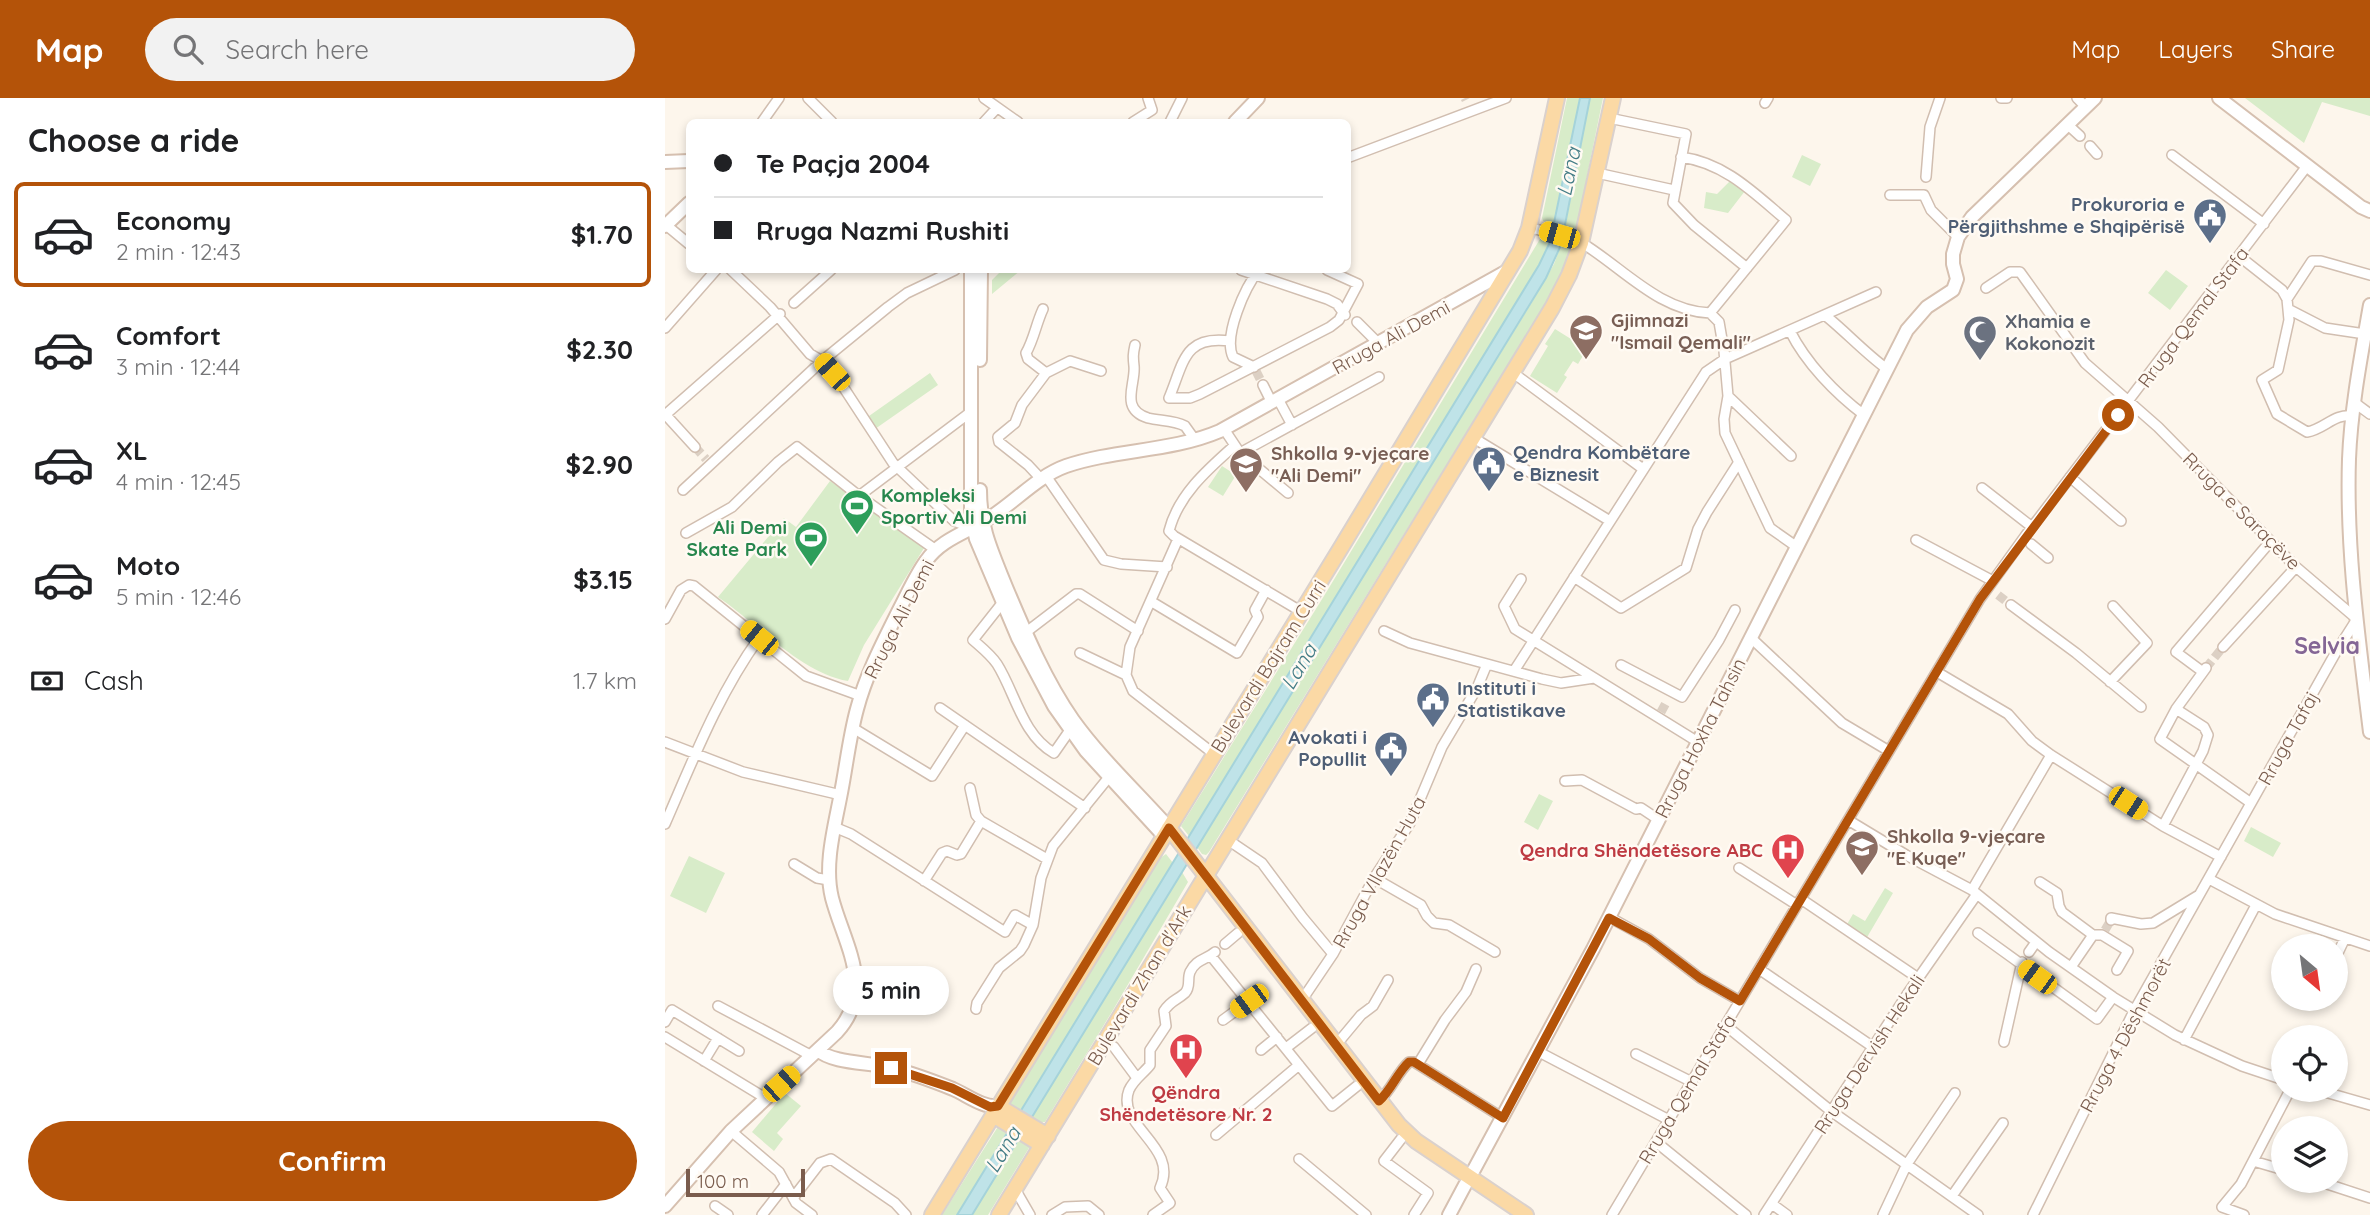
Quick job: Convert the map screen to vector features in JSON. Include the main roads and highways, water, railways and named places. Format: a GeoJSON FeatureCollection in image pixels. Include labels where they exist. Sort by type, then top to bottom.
{"type":"FeatureCollection","features":[{"type":"Feature","properties":{"kind":"main road"},"geometry":{"type":"LineString","coordinates":[[1238,119],[1258,98]]}},
{"type":"Feature","properties":{"kind":"main road","name":"Bulevardi Bajram Curri"},"geometry":{"type":"LineString","coordinates":[[932,1215],[1170,837],[1214,754],[1510,270],[1529,228],[1557,98]]}},
{"type":"Feature","properties":{"kind":"main road","name":"Bulevardi Zhan d'Ark"},"geometry":{"type":"LineString","coordinates":[[999,1215],[1040,1137],[1105,1041],[1552,308],[1569,275],[1597,173],[1613,98]]}},
{"type":"Feature","properties":{"kind":"main road"},"geometry":{"type":"LineString","coordinates":[[2219,98],[2370,212]]}},
{"type":"Feature","properties":{"kind":"main road","name":"Rruga Hoxha Tahsin"},"geometry":{"type":"LineString","coordinates":[[1449,1215],[1609,918],[1907,330],[1927,307],[1951,293],[1957,283],[1953,264],[1958,237],[1972,217],[2068,125],[2086,101]]}},
{"type":"Feature","properties":{"kind":"main road"},"geometry":{"type":"LineString","coordinates":[[665,162],[686,161]]}},
{"type":"Feature","properties":{"kind":"main road"},"geometry":{"type":"LineString","coordinates":[[665,225],[686,207]]}},
{"type":"Feature","properties":{"kind":"main road","name":"Rruga Ali Demi"},"geometry":{"type":"LineString","coordinates":[[668,1198],[731,1131],[815,1053],[847,1019],[856,992],[853,965],[831,895],[829,880],[834,827],[861,696],[875,657],[925,562],[950,539],[977,526],[1044,478],[1066,466],[1195,440],[1224,429],[1510,270]]}},
{"type":"Feature","properties":{"kind":"main road"},"geometry":{"type":"LineString","coordinates":[[971,273],[972,411],[977,526],[1003,602],[1033,668],[1070,730],[1109,776],[1170,837]]}},
{"type":"Feature","properties":{"kind":"main road"},"geometry":{"type":"LineString","coordinates":[[981,273],[977,526],[1025,633],[1073,719],[1192,865],[1238,933],[1401,1139],[1420,1155],[1526,1215]]}},
{"type":"Feature","properties":{"kind":"main road","name":"Rruga Ali Demi"},"geometry":{"type":"LineString","coordinates":[[1472,292],[1490,303]]}},
{"type":"Feature","properties":{"kind":"main road"},"geometry":{"type":"LineString","coordinates":[[2370,305],[2365,334],[2364,373],[2354,409],[2349,506],[2351,557],[2370,732]]}},
{"type":"Feature","properties":{"kind":"main road"},"geometry":{"type":"LineString","coordinates":[[2357,619],[2370,629]]}},
{"type":"Feature","properties":{"kind":"main road"},"geometry":{"type":"LineString","coordinates":[[1203,880],[1302,1000],[1379,1101],[1416,1141],[1509,1215]]}},
{"type":"Feature","properties":{"kind":"main road"},"geometry":{"type":"LineString","coordinates":[[815,1053],[830,1058],[879,1065],[952,1088],[1040,1137]]}},
{"type":"Feature","properties":{"kind":"water","name":"Lana"},"geometry":{"type":"Polygon","coordinates":[[[1580,98],[1590,98],[1561,245],[1546,278],[972,1215],[957,1215],[1539,265],[1550,242],[1580,98]]]}},
{"type":"Feature","properties":{"kind":"tunnel"},"geometry":{"type":"LineString","coordinates":[[1256,371],[1263,385]]}},
{"type":"Feature","properties":{"kind":"tunnel"},"geometry":{"type":"LineString","coordinates":[[695,447],[706,459]]}},
{"type":"Feature","properties":{"kind":"tunnel"},"geometry":{"type":"LineString","coordinates":[[1998,595],[2011,605]]}},
{"type":"Feature","properties":{"kind":"tunnel"},"geometry":{"type":"LineString","coordinates":[[2206,668],[2223,647]]}},
{"type":"Feature","properties":{"kind":"tunnel"},"geometry":{"type":"LineString","coordinates":[[1661,712],[1667,701]]}},
{"type":"Feature","properties":{"kind":"tunnel"},"geometry":{"type":"LineString","coordinates":[[2105,930],[2111,920]]}},
{"type":"Feature","properties":{"kind":"place","name":"Prokuroria e Përgjithshme e Shqipërisë"},"geometry":{"type":"Point","coordinates":[2210,245]}},
{"type":"Feature","properties":{"kind":"place","name":"Gjimnazi \"Ismail Qemali\""},"geometry":{"type":"Point","coordinates":[1586,361]}},
{"type":"Feature","properties":{"kind":"place","name":"Xhamia e Kokonozit"},"geometry":{"type":"Point","coordinates":[1980,362]}},
{"type":"Feature","properties":{"kind":"place","name":"Qendra Kombëtare e Biznesit"},"geometry":{"type":"Point","coordinates":[1489,493]}},
{"type":"Feature","properties":{"kind":"place","name":"Shkolla 9-vjeçare \"Ali Demi\""},"geometry":{"type":"Point","coordinates":[1246,494]}},
{"type":"Feature","properties":{"kind":"place","name":"Kompleksi Sportiv Ali Demi"},"geometry":{"type":"Point","coordinates":[857,536]}},
{"type":"Feature","properties":{"kind":"place","name":"Ali Demi Skate Park"},"geometry":{"type":"Point","coordinates":[811,568]}},
{"type":"Feature","properties":{"kind":"place","name":"Instituti i Statistikave"},"geometry":{"type":"Point","coordinates":[1433,729]}},
{"type":"Feature","properties":{"kind":"place","name":"Avokati i Popullit"},"geometry":{"type":"Point","coordinates":[1391,778]}},
{"type":"Feature","properties":{"kind":"place","name":"Shkolla 9-vjeçare \"E Kuqe\""},"geometry":{"type":"Point","coordinates":[1862,877]}},
{"type":"Feature","properties":{"kind":"place","name":"Qendra Shëndetësore ABC"},"geometry":{"type":"Point","coordinates":[1788,880]}},
{"type":"Feature","properties":{"kind":"place","name":"Qëndra Shëndetësore Nr. 2"},"geometry":{"type":"Point","coordinates":[1186,1080]}},
{"type":"Feature","properties":{"kind":"district","name":"Selvia"},"geometry":{"type":"Point","coordinates":[2327,646]}}]}
